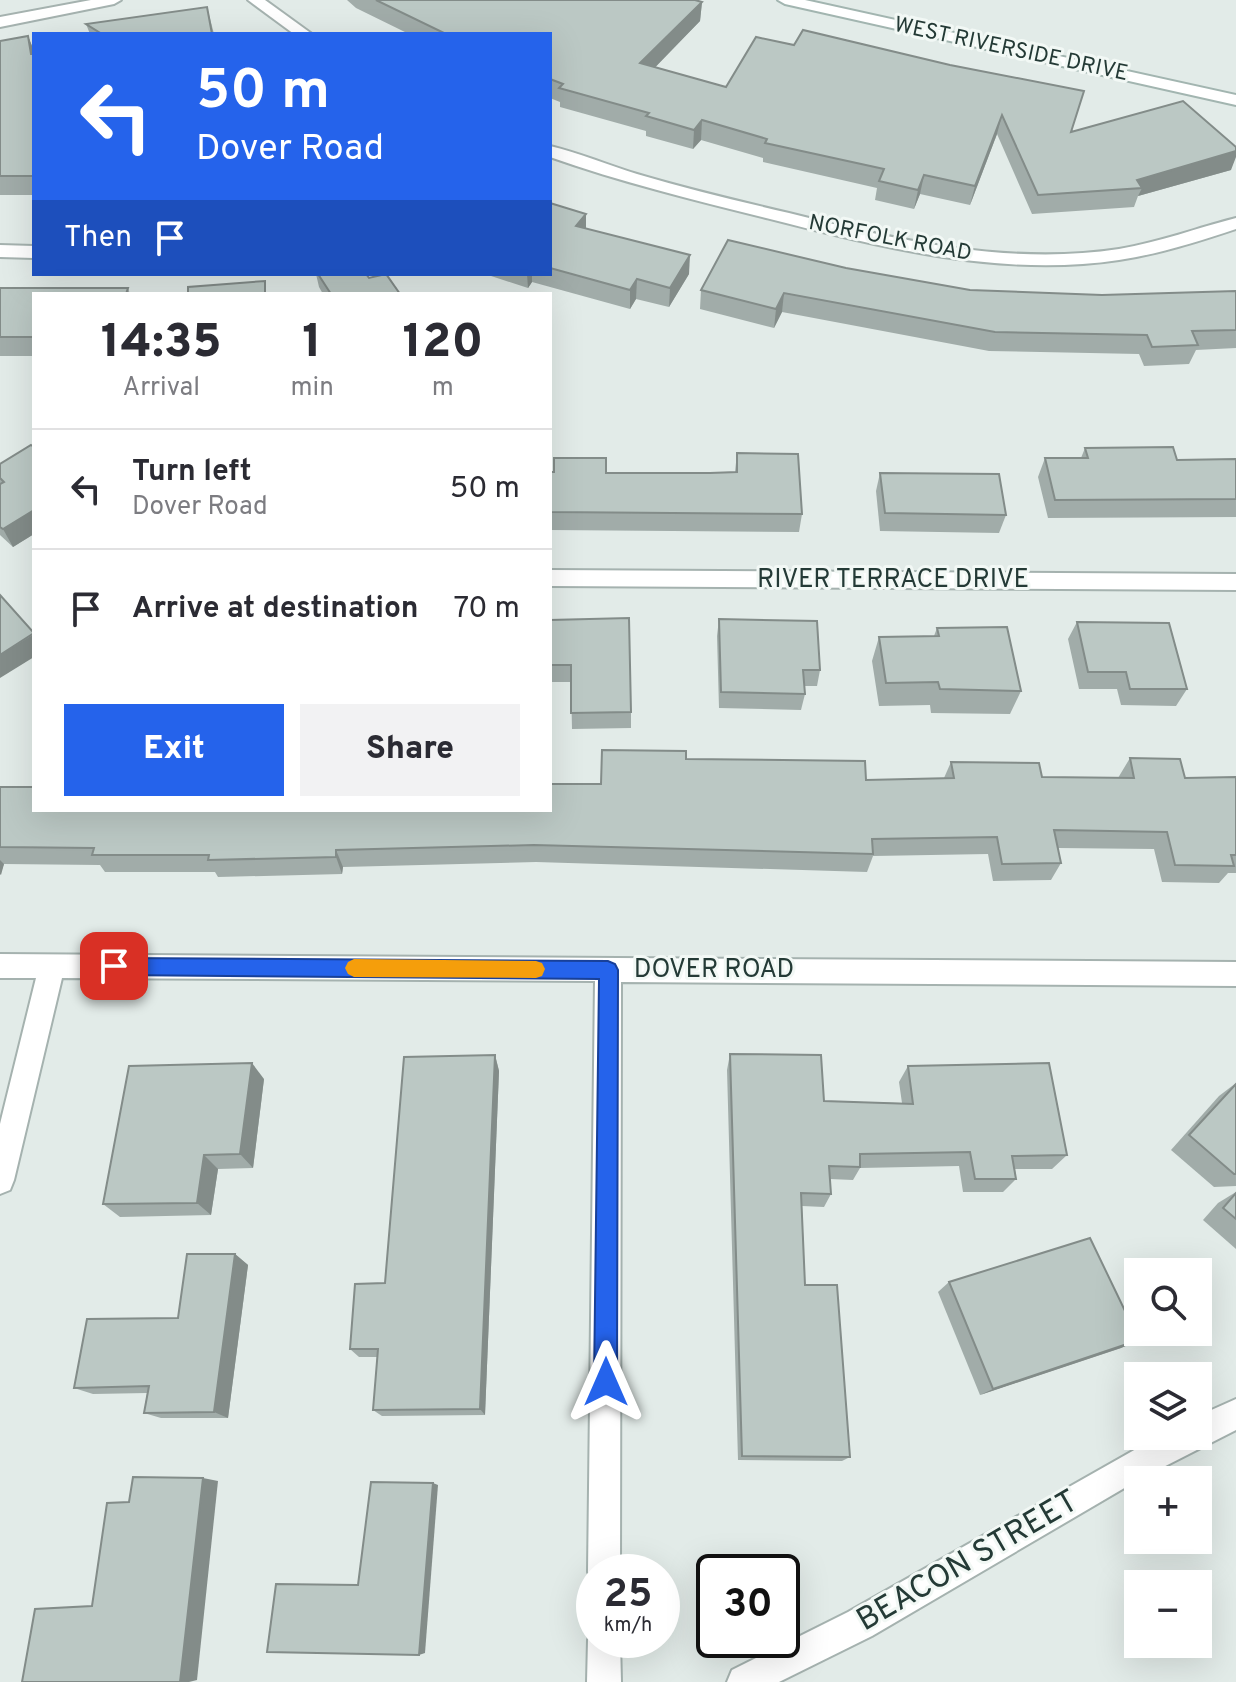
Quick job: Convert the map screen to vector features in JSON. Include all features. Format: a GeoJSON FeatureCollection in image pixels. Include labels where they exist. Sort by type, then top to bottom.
{"type":"FeatureCollection","features":[{"type":"Feature","properties":{"kind":"street"},"geometry":{"type":"LineString","coordinates":[[0,22],[114,0]]}},
{"type":"Feature","properties":{"kind":"street"},"geometry":{"type":"LineString","coordinates":[[255,0],[301,32]]}},
{"type":"Feature","properties":{"kind":"street","name":"WEST RIVERSIDE DRIVE"},"geometry":{"type":"LineString","coordinates":[[785,0],[1236,100]]}},
{"type":"Feature","properties":{"kind":"street","name":"NORFOLK ROAD"},"geometry":{"type":"LineString","coordinates":[[552,152],[662,187],[874,240],[959,256],[1075,259],[1130,253],[1205,236],[1236,223]]}},
{"type":"Feature","properties":{"kind":"street"},"geometry":{"type":"LineString","coordinates":[[0,251],[32,252]]}},
{"type":"Feature","properties":{"kind":"street","name":"RIVER TERRACE DRIVE"},"geometry":{"type":"LineString","coordinates":[[552,578],[1236,582]]}},
{"type":"Feature","properties":{"kind":"street","name":"DOVER ROAD"},"geometry":{"type":"LineString","coordinates":[[0,966],[1226,974]]}},
{"type":"Feature","properties":{"kind":"street"},"geometry":{"type":"LineString","coordinates":[[0,1180],[52,966]]}},
{"type":"Feature","properties":{"kind":"street"},"geometry":{"type":"LineString","coordinates":[[604,1554],[608,970]]}},
{"type":"Feature","properties":{"kind":"street"},"geometry":{"type":"LineString","coordinates":[[1226,974],[1236,990]]}},
{"type":"Feature","properties":{"kind":"street"},"geometry":{"type":"LineString","coordinates":[[1212,1425],[1236,1414]]}},
{"type":"Feature","properties":{"kind":"street","name":"BEACON STREET"},"geometry":{"type":"LineString","coordinates":[[744,1682],[860,1624],[1164,1450]]}},
{"type":"Feature","properties":{"kind":"street"},"geometry":{"type":"LineString","coordinates":[[604,1658],[604,1682]]}},
{"type":"Feature","properties":{"kind":"building"},"geometry":{"type":"Polygon","coordinates":[[[376,0],[695,0],[702,2],[640,63],[726,87],[756,37],[794,45],[803,30],[950,65],[1084,91],[1071,132],[1183,101],[1236,147],[1236,151],[1137,180],[1142,188],[1038,195],[1002,115],[975,186],[924,175],[918,190],[879,181],[884,169],[765,143],[767,139],[702,120],[694,130],[646,116],[649,113],[559,88],[563,84],[552,80],[552,32],[442,32],[376,0]]]}},
{"type":"Feature","properties":{"kind":"building"},"geometry":{"type":"Polygon","coordinates":[[[207,7],[212,32],[99,32],[86,24],[207,7]]]}},
{"type":"Feature","properties":{"kind":"building"},"geometry":{"type":"Polygon","coordinates":[[[28,36],[32,54],[32,176],[0,176],[0,41],[28,36]]]}},
{"type":"Feature","properties":{"kind":"building"},"geometry":{"type":"Polygon","coordinates":[[[552,204],[586,214],[576,226],[690,255],[670,288],[637,279],[630,290],[552,269],[552,204]]]}},
{"type":"Feature","properties":{"kind":"building"},"geometry":{"type":"Polygon","coordinates":[[[728,240],[846,268],[970,290],[1102,295],[1236,291],[1236,330],[1192,331],[1198,345],[1152,347],[1147,335],[995,332],[784,293],[776,309],[701,290],[728,240]]]}},
{"type":"Feature","properties":{"kind":"building"},"geometry":{"type":"Polygon","coordinates":[[[319,276],[387,276],[399,292],[330,292],[319,276]]]}},
{"type":"Feature","properties":{"kind":"building"},"geometry":{"type":"Polygon","coordinates":[[[265,281],[265,292],[188,292],[188,287],[265,281]]]}},
{"type":"Feature","properties":{"kind":"building"},"geometry":{"type":"Polygon","coordinates":[[[0,288],[128,288],[127,292],[32,292],[32,337],[0,337],[0,288]]]}},
{"type":"Feature","properties":{"kind":"building"},"geometry":{"type":"Polygon","coordinates":[[[32,446],[32,511],[3,529],[0,527],[0,484],[4,482],[0,478],[0,464],[32,446]]]}},
{"type":"Feature","properties":{"kind":"building"},"geometry":{"type":"Polygon","coordinates":[[[1173,447],[1177,460],[1236,459],[1236,499],[1055,500],[1045,458],[1088,458],[1085,448],[1173,447]]]}},
{"type":"Feature","properties":{"kind":"building"},"geometry":{"type":"Polygon","coordinates":[[[737,453],[798,454],[802,514],[552,512],[554,458],[606,458],[606,473],[737,472],[737,453]]]}},
{"type":"Feature","properties":{"kind":"building"},"geometry":{"type":"Polygon","coordinates":[[[880,473],[999,474],[1006,515],[885,513],[880,473]]]}},
{"type":"Feature","properties":{"kind":"building"},"geometry":{"type":"Polygon","coordinates":[[[0,595],[32,634],[0,655],[0,595]]]}},
{"type":"Feature","properties":{"kind":"building"},"geometry":{"type":"Polygon","coordinates":[[[629,618],[631,712],[571,713],[571,665],[552,665],[552,620],[629,618]]]}},
{"type":"Feature","properties":{"kind":"building"},"geometry":{"type":"Polygon","coordinates":[[[719,619],[817,621],[820,670],[803,670],[805,694],[721,692],[719,619]]]}},
{"type":"Feature","properties":{"kind":"building"},"geometry":{"type":"Polygon","coordinates":[[[1077,622],[1169,623],[1187,689],[1130,689],[1126,672],[1088,672],[1077,622]]]}},
{"type":"Feature","properties":{"kind":"building"},"geometry":{"type":"Polygon","coordinates":[[[1007,627],[1021,691],[940,689],[938,682],[886,683],[879,637],[939,636],[937,628],[1007,627]]]}},
{"type":"Feature","properties":{"kind":"building"},"geometry":{"type":"Polygon","coordinates":[[[602,750],[686,751],[686,759],[865,761],[866,780],[954,778],[951,762],[1039,763],[1042,777],[1134,778],[1130,758],[1180,759],[1185,778],[1236,777],[1236,855],[1231,855],[1234,866],[1175,865],[1167,832],[1054,830],[1061,863],[1002,864],[997,837],[872,839],[873,854],[534,845],[336,850],[336,857],[208,860],[209,855],[92,855],[94,848],[0,847],[0,787],[32,787],[32,812],[552,812],[552,784],[601,784],[602,750]]]}},
{"type":"Feature","properties":{"kind":"building"},"geometry":{"type":"Polygon","coordinates":[[[730,1054],[821,1055],[824,1101],[913,1104],[908,1066],[1049,1063],[1067,1155],[1012,1156],[1016,1179],[975,1179],[970,1152],[860,1154],[860,1167],[829,1166],[831,1194],[801,1193],[805,1285],[837,1285],[850,1457],[742,1456],[730,1054]]]}},
{"type":"Feature","properties":{"kind":"building"},"geometry":{"type":"Polygon","coordinates":[[[495,1055],[480,1409],[373,1410],[378,1349],[350,1349],[355,1284],[385,1283],[404,1057],[495,1055]]]}},
{"type":"Feature","properties":{"kind":"building"},"geometry":{"type":"Polygon","coordinates":[[[252,1063],[240,1154],[204,1155],[197,1203],[103,1204],[129,1066],[252,1063]]]}},
{"type":"Feature","properties":{"kind":"building"},"geometry":{"type":"Polygon","coordinates":[[[1236,1084],[1236,1174],[1234,1174],[1189,1135],[1236,1084]]]}},
{"type":"Feature","properties":{"kind":"building"},"geometry":{"type":"Polygon","coordinates":[[[1236,1193],[1236,1219],[1223,1208],[1236,1193]]]}},
{"type":"Feature","properties":{"kind":"building"},"geometry":{"type":"Polygon","coordinates":[[[1090,1238],[1124,1309],[1124,1345],[993,1389],[949,1282],[1090,1238]]]}},
{"type":"Feature","properties":{"kind":"building"},"geometry":{"type":"Polygon","coordinates":[[[187,1254],[235,1254],[214,1412],[144,1413],[149,1386],[74,1388],[87,1319],[178,1318],[187,1254]]]}},
{"type":"Feature","properties":{"kind":"building"},"geometry":{"type":"Polygon","coordinates":[[[133,1477],[203,1478],[180,1682],[22,1682],[35,1609],[92,1606],[107,1503],[129,1502],[133,1477]]]}},
{"type":"Feature","properties":{"kind":"building"},"geometry":{"type":"Polygon","coordinates":[[[371,1482],[433,1483],[419,1655],[267,1652],[276,1584],[358,1585],[371,1482]]]}},
{"type":"Feature","properties":{"kind":"slow traffic"},"geometry":{"type":"LineString","coordinates":[[354,968],[536,969]]}},
{"type":"Feature","properties":{"kind":"route"},"geometry":{"type":"LineString","coordinates":[[114,966],[608,970],[606,1382]]}}]}
